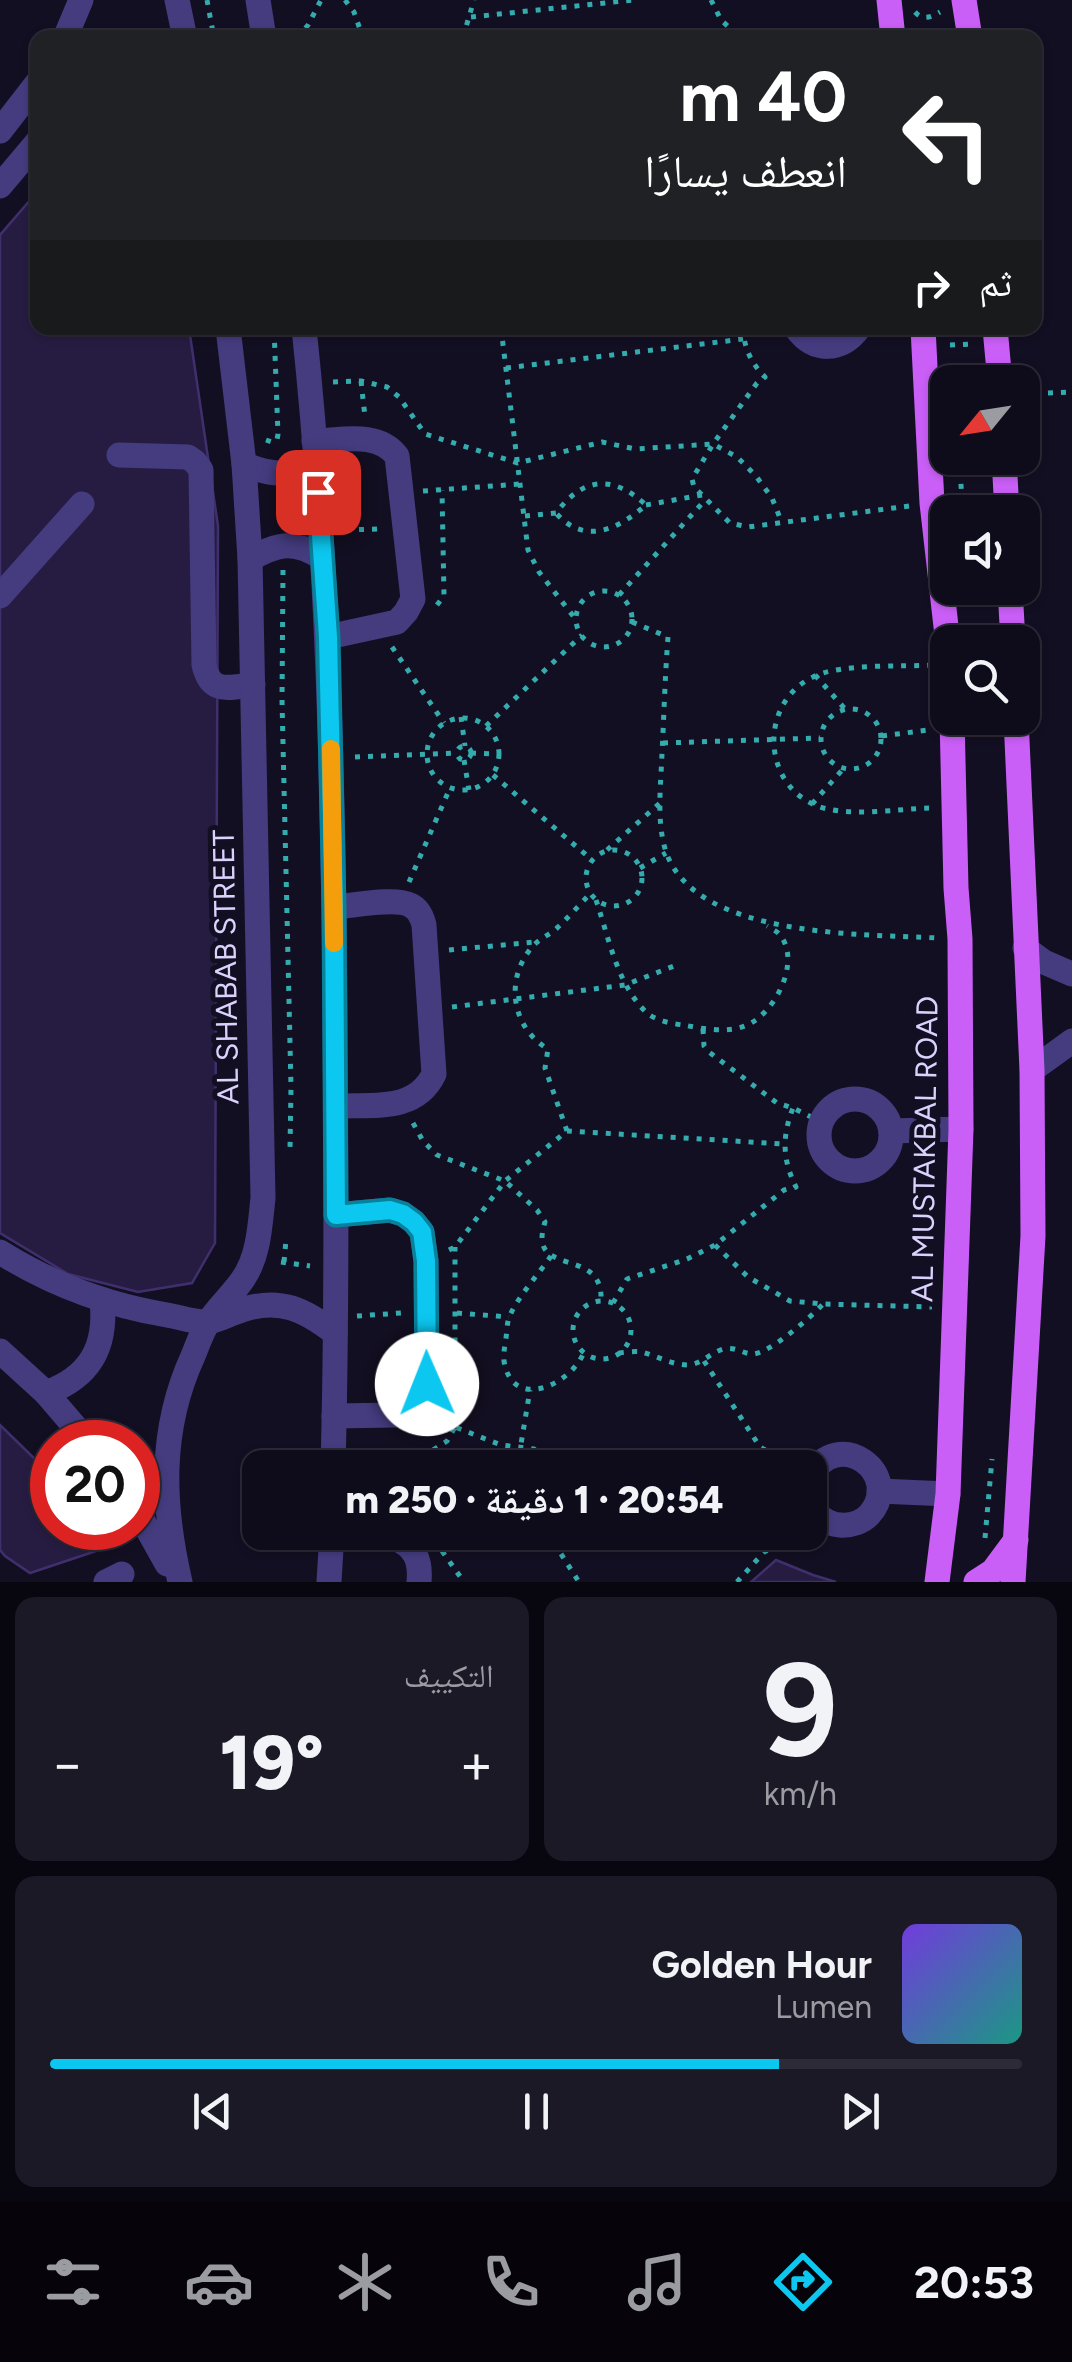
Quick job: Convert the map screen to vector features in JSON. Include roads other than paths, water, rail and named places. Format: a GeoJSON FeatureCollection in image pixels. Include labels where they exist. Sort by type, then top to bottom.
{"type":"FeatureCollection","features":[{"type":"Feature","properties":{"kind":"main road"},"geometry":{"type":"LineString","coordinates":[[953,2],[966,30]]}},
{"type":"Feature","properties":{"kind":"main road"},"geometry":{"type":"LineString","coordinates":[[894,30],[900,4]]}},
{"type":"Feature","properties":{"kind":"main road"},"geometry":{"type":"LineString","coordinates":[[923,336],[930,365]]}},
{"type":"Feature","properties":{"kind":"main road"},"geometry":{"type":"LineString","coordinates":[[996,336],[999,365]]}},
{"type":"Feature","properties":{"kind":"main road"},"geometry":{"type":"LineString","coordinates":[[934,475],[932,503],[946,625]]}},
{"type":"Feature","properties":{"kind":"main road","name":"AL MUSTAKBAL ROAD"},"geometry":{"type":"LineString","coordinates":[[937,1582],[948,1494],[961,1130],[960,938],[952,735]]}},
{"type":"Feature","properties":{"kind":"main road"},"geometry":{"type":"LineString","coordinates":[[1014,1582],[1033,1236],[1032,1070],[1017,735]]}},
{"type":"Feature","properties":{"kind":"main road"},"geometry":{"type":"LineString","coordinates":[[976,1582],[993,1571],[1016,1540]]}},
{"type":"Feature","properties":{"kind":"street"},"geometry":{"type":"LineString","coordinates":[[68,30],[81,0]]}},
{"type":"Feature","properties":{"kind":"street"},"geometry":{"type":"LineString","coordinates":[[177,0],[183,30]]}},
{"type":"Feature","properties":{"kind":"street"},"geometry":{"type":"LineString","coordinates":[[258,0],[263,30]]}},
{"type":"Feature","properties":{"kind":"street"},"geometry":{"type":"LineString","coordinates":[[0,131],[30,92]]}},
{"type":"Feature","properties":{"kind":"street"},"geometry":{"type":"LineString","coordinates":[[0,186],[30,150]]}},
{"type":"Feature","properties":{"kind":"street","name":"AL SHABAB STREET"},"geometry":{"type":"LineString","coordinates":[[179,1582],[169,1534],[166,1480],[171,1425],[185,1372],[208,1322],[246,1276],[254,1257],[263,1198],[250,559],[229,335]]}},
{"type":"Feature","properties":{"kind":"street"},"geometry":{"type":"LineString","coordinates":[[311,335],[310,383],[328,637],[331,758],[336,1106],[333,1450]]}},
{"type":"Feature","properties":{"kind":"street"},"geometry":{"type":"LineString","coordinates":[[802,335],[828,347],[853,335]]}},
{"type":"Feature","properties":{"kind":"street"},"geometry":{"type":"LineString","coordinates":[[244,464],[281,475],[300,472],[316,452],[367,439],[390,446],[398,456],[412,599],[397,622],[328,637]]}},
{"type":"Feature","properties":{"kind":"street"},"geometry":{"type":"LineString","coordinates":[[119,455],[188,457],[201,470],[204,665],[211,683],[220,688],[253,685]]}},
{"type":"Feature","properties":{"kind":"street"},"geometry":{"type":"LineString","coordinates":[[0,596],[82,504]]}},
{"type":"Feature","properties":{"kind":"street"},"geometry":{"type":"LineString","coordinates":[[250,559],[270,548],[289,545],[308,549],[322,558]]}},
{"type":"Feature","properties":{"kind":"street"},"geometry":{"type":"LineString","coordinates":[[334,907],[400,902],[420,913],[434,1074],[422,1093],[403,1103],[336,1106]]}},
{"type":"Feature","properties":{"kind":"street"},"geometry":{"type":"LineString","coordinates":[[1026,948],[1044,962],[1072,974]]}},
{"type":"Feature","properties":{"kind":"street"},"geometry":{"type":"LineString","coordinates":[[1032,1070],[1072,1041]]}},
{"type":"Feature","properties":{"kind":"street"},"geometry":{"type":"LineString","coordinates":[[844,1100],[865,1100],[883,1111],[891,1130],[891,1142],[872,1167],[840,1168],[820,1144],[821,1122],[826,1113],[844,1100]]}},
{"type":"Feature","properties":{"kind":"street"},"geometry":{"type":"LineString","coordinates":[[891,1130],[961,1130]]}},
{"type":"Feature","properties":{"kind":"street"},"geometry":{"type":"LineString","coordinates":[[334,1416],[396,1415],[416,1404],[427,1384],[426,1261],[422,1232],[403,1214],[390,1210],[336,1215]]}},
{"type":"Feature","properties":{"kind":"street"},"geometry":{"type":"LineString","coordinates":[[0,1252],[69,1288],[133,1309],[208,1322],[246,1308],[278,1304],[309,1313],[335,1332]]}},
{"type":"Feature","properties":{"kind":"street"},"geometry":{"type":"LineString","coordinates":[[46,1393],[76,1378],[97,1351],[104,1318],[102,1301]]}},
{"type":"Feature","properties":{"kind":"street"},"geometry":{"type":"LineString","coordinates":[[0,1351],[69,1420]]}},
{"type":"Feature","properties":{"kind":"street"},"geometry":{"type":"LineString","coordinates":[[827,1459],[833,1455],[856,1456],[873,1470],[879,1491],[872,1512],[864,1520],[842,1526],[827,1522]]}},
{"type":"Feature","properties":{"kind":"street"},"geometry":{"type":"LineString","coordinates":[[879,1491],[948,1494]]}},
{"type":"Feature","properties":{"kind":"street"},"geometry":{"type":"LineString","coordinates":[[160,1550],[179,1582]]}},
{"type":"Feature","properties":{"kind":"street"},"geometry":{"type":"LineString","coordinates":[[330,1582],[331,1550]]}},
{"type":"Feature","properties":{"kind":"street"},"geometry":{"type":"LineString","coordinates":[[412,1550],[420,1569],[420,1582]]}}]}
